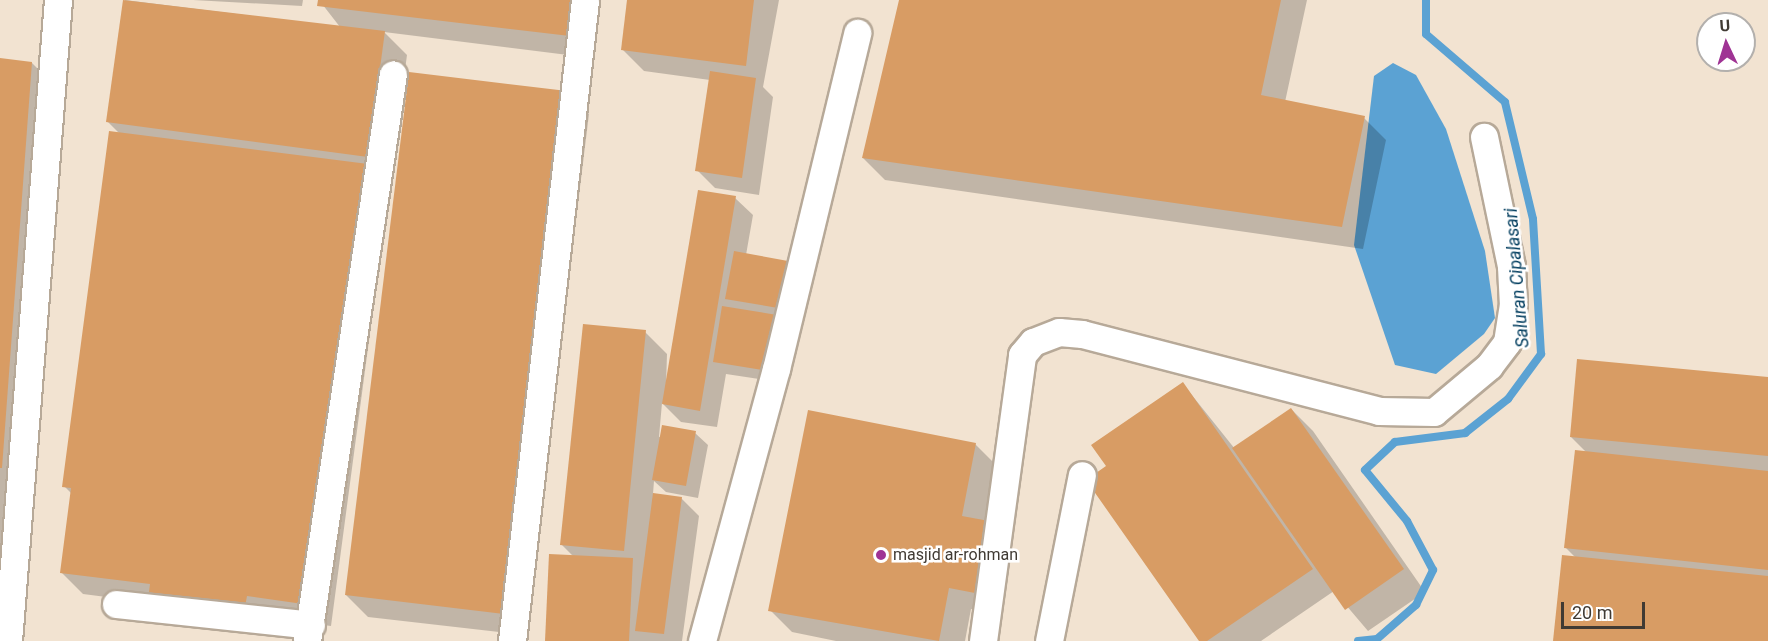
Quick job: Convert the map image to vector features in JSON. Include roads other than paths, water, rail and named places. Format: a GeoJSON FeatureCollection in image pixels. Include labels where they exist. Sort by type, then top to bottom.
{"type":"FeatureCollection","features":[{"type":"Feature","properties":{"kind":"lane"},"geometry":{"type":"LineString","coordinates":[[8,641],[58,0]]}},
{"type":"Feature","properties":{"kind":"lane"},"geometry":{"type":"LineString","coordinates":[[512,641],[585,0]]}},
{"type":"Feature","properties":{"kind":"lane"},"geometry":{"type":"LineString","coordinates":[[702,641],[776,369],[857,33]]}},
{"type":"Feature","properties":{"kind":"lane"},"geometry":{"type":"LineString","coordinates":[[116,604],[309,633],[393,74]]}},
{"type":"Feature","properties":{"kind":"lane"},"geometry":{"type":"LineString","coordinates":[[983,641],[1022,355],[1033,342],[1059,332],[1082,334],[1379,411],[1434,412],[1465,391],[1495,358],[1507,342],[1514,306],[1511,266],[1484,137]]}},
{"type":"Feature","properties":{"kind":"lane"},"geometry":{"type":"LineString","coordinates":[[1049,641],[1082,475]]}},
{"type":"Feature","properties":{"kind":"water"},"geometry":{"type":"Polygon","coordinates":[[[1393,63],[1416,75],[1446,129],[1485,251],[1495,318],[1484,334],[1436,374],[1395,365],[1354,245],[1374,76],[1393,63]]]}},
{"type":"Feature","properties":{"kind":"waterway","name":"Saluran Cipalasari"},"geometry":{"type":"LineString","coordinates":[[1358,641],[1377,639],[1416,605],[1433,570],[1407,521],[1365,470],[1395,442],[1465,433],[1508,399],[1541,354],[1533,219],[1505,102],[1426,34],[1426,0]]}},
{"type":"Feature","properties":{"kind":"place","name":"masjid ar-rohman"},"geometry":{"type":"Point","coordinates":[881,555]}}]}
